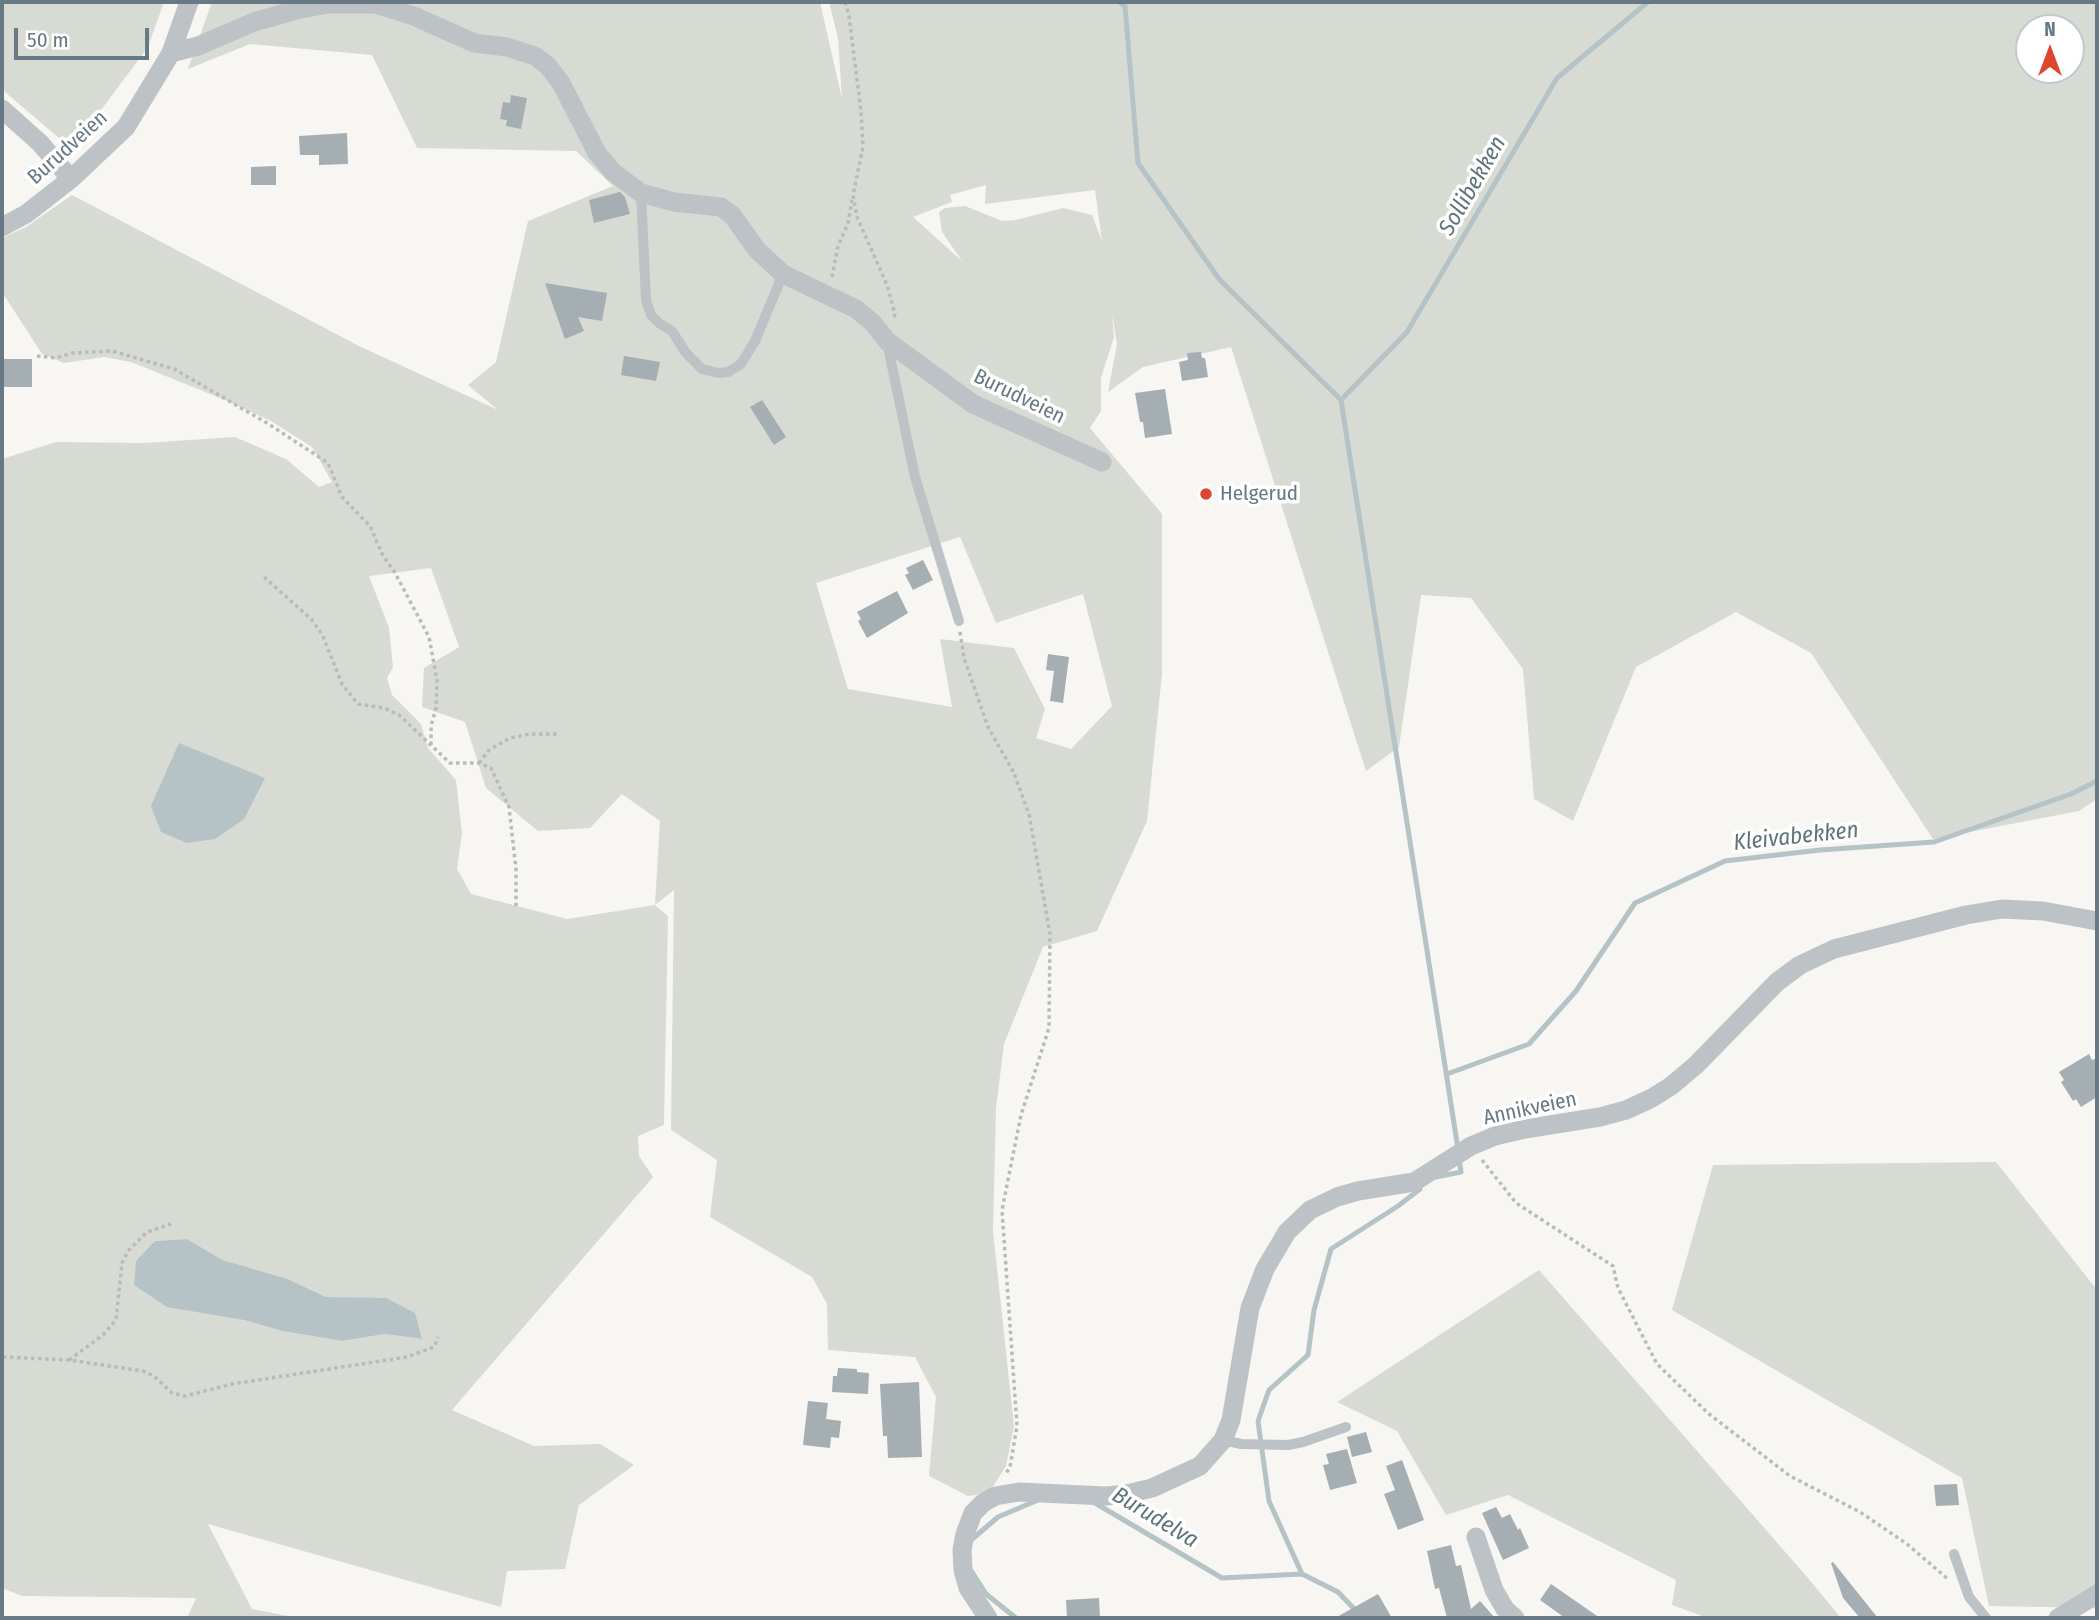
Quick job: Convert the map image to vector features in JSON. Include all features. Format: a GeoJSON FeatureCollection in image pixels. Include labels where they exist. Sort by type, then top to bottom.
{"type":"FeatureCollection","features":[{"type":"Feature","properties":{"kind":"street","name":"Burudveien"},"geometry":{"type":"LineString","coordinates":[[2,227],[26,215],[71,179],[127,127],[171,53],[189,2]]}},
{"type":"Feature","properties":{"kind":"street","name":"Burudveien"},"geometry":{"type":"LineString","coordinates":[[171,53],[198,46],[254,22],[296,10],[328,4],[375,4],[414,16],[474,43],[507,47],[535,56],[548,66],[561,83],[597,153],[613,172],[641,193],[674,202],[721,207],[732,215],[757,250],[783,274],[856,309],[873,323],[887,341],[972,404],[1102,462]]}},
{"type":"Feature","properties":{"kind":"street"},"geometry":{"type":"LineString","coordinates":[[2,109],[40,143],[71,179]]}},
{"type":"Feature","properties":{"kind":"street","name":"Annikveien"},"geometry":{"type":"LineString","coordinates":[[995,1496],[1019,1492],[1106,1496],[1152,1488],[1200,1466],[1223,1440],[1236,1400],[1250,1308],[1265,1269],[1287,1232],[1310,1209],[1337,1198],[1414,1182],[1471,1146],[1495,1136],[1600,1117],[1626,1110],[1652,1098],[1696,1065],[1777,982],[1800,965],[1834,949],[1966,915],[2002,909],[2043,911],[2097,921]]}},
{"type":"Feature","properties":{"kind":"street"},"geometry":{"type":"LineString","coordinates":[[988,1618],[968,1587],[963,1570],[962,1549],[973,1513],[982,1503],[995,1496]]}},
{"type":"Feature","properties":{"kind":"street"},"geometry":{"type":"LineString","coordinates":[[1476,1537],[1494,1590],[1505,1609],[1515,1618]]}},
{"type":"Feature","properties":{"kind":"street"},"geometry":{"type":"LineString","coordinates":[[2058,1618],[2097,1594]]}},
{"type":"Feature","properties":{"kind":"lane"},"geometry":{"type":"LineString","coordinates":[[641,193],[646,300],[651,314],[672,331],[686,354],[702,369],[728,372],[741,364],[755,341],[783,274]]}},
{"type":"Feature","properties":{"kind":"lane"},"geometry":{"type":"LineString","coordinates":[[887,341],[915,477],[959,621]]}},
{"type":"Feature","properties":{"kind":"lane"},"geometry":{"type":"LineString","coordinates":[[1223,1440],[1258,1445],[1303,1442],[1346,1427]]}},
{"type":"Feature","properties":{"kind":"lane"},"geometry":{"type":"LineString","coordinates":[[1954,1554],[1969,1597],[1986,1618]]}},
{"type":"Feature","properties":{"kind":"path"},"geometry":{"type":"LineString","coordinates":[[828,296],[838,246],[848,223],[863,147],[861,111],[845,2]]}},
{"type":"Feature","properties":{"kind":"path"},"geometry":{"type":"LineString","coordinates":[[853,195],[857,217],[887,285],[895,314],[887,341]]}},
{"type":"Feature","properties":{"kind":"path"},"geometry":{"type":"LineString","coordinates":[[37,356],[56,358],[72,353],[112,351],[174,369],[267,423],[328,463],[342,497],[370,526],[383,556],[394,571],[429,637],[437,680],[431,746]]}},
{"type":"Feature","properties":{"kind":"path"},"geometry":{"type":"LineString","coordinates":[[264,577],[311,619],[322,634],[342,684],[358,704],[384,708],[400,715],[450,763],[479,763],[491,768],[509,807],[516,869],[516,907]]}},
{"type":"Feature","properties":{"kind":"path"},"geometry":{"type":"LineString","coordinates":[[959,621],[964,658],[988,727],[1014,773],[1029,814],[1050,934],[1049,1028],[1021,1115],[1002,1209],[1017,1426],[1010,1467],[995,1496]]}},
{"type":"Feature","properties":{"kind":"path"},"geometry":{"type":"LineString","coordinates":[[479,763],[489,750],[510,738],[530,734],[560,734]]}},
{"type":"Feature","properties":{"kind":"path"},"geometry":{"type":"LineString","coordinates":[[1471,1146],[1516,1203],[1613,1266],[1618,1288],[1657,1364],[1709,1415],[1790,1476],[1860,1512],[1907,1544],[1969,1597]]}},
{"type":"Feature","properties":{"kind":"path"},"geometry":{"type":"LineString","coordinates":[[69,1360],[103,1335],[116,1320],[120,1275],[128,1251],[147,1232],[171,1224]]}},
{"type":"Feature","properties":{"kind":"path"},"geometry":{"type":"LineString","coordinates":[[3,1357],[69,1360],[143,1371],[154,1376],[172,1393],[185,1396],[232,1384],[407,1357],[434,1347],[438,1337]]}},
{"type":"Feature","properties":{"kind":"shaded area"},"geometry":{"type":"Polygon","coordinates":[[[2,2],[164,2],[148,47],[72,149],[5,92],[2,86],[2,2]]]}},
{"type":"Feature","properties":{"kind":"shaded area"},"geometry":{"type":"Polygon","coordinates":[[[212,2],[820,2],[842,99],[838,38],[829,2],[2097,2],[2097,799],[2079,811],[1933,839],[1811,653],[1736,612],[1636,667],[1573,821],[1534,799],[1523,669],[1471,598],[1421,595],[1399,747],[1366,771],[1231,347],[1143,367],[1108,392],[1117,344],[1112,314],[1114,337],[1101,378],[1101,411],[1090,428],[1162,514],[1162,674],[1147,821],[1097,931],[1043,947],[1004,1044],[996,1108],[993,1231],[1014,1426],[1006,1466],[989,1493],[968,1496],[929,1476],[936,1397],[915,1357],[828,1350],[827,1304],[812,1277],[710,1217],[717,1160],[671,1130],[674,890],[655,905],[668,916],[664,1125],[638,1136],[639,1156],[653,1177],[452,1410],[534,1446],[600,1444],[634,1465],[579,1505],[565,1569],[507,1571],[501,1607],[208,1524],[252,1609],[299,1618],[187,1618],[196,1598],[22,1596],[2,1588],[2,459],[56,442],[145,443],[235,437],[286,459],[319,487],[332,482],[312,447],[271,421],[225,400],[131,362],[104,357],[64,363],[42,354],[2,292],[2,238],[26,227],[72,195],[359,346],[498,410],[468,385],[496,362],[528,221],[613,186],[576,151],[417,148],[372,55],[250,44],[188,69],[212,2]],[[986,185],[950,195],[952,202],[913,217],[962,261],[942,232],[939,212],[945,208],[965,206],[1002,221],[1063,208],[1092,215],[1102,241],[1095,190],[985,204],[986,185]],[[960,537],[816,583],[848,689],[952,707],[940,639],[1014,648],[1045,709],[1036,738],[1071,749],[1112,706],[1083,594],[996,623],[960,537]],[[431,568],[369,576],[389,628],[393,667],[387,678],[392,695],[421,724],[428,748],[456,780],[462,833],[457,869],[471,894],[567,919],[655,905],[660,821],[622,794],[590,828],[538,831],[486,788],[465,722],[422,707],[424,668],[459,647],[431,568]],[[187,1239],[155,1241],[244,1320],[282,1331],[342,1341],[385,1334],[421,1339],[347,1298],[326,1297],[288,1279],[223,1260],[187,1239]]]}},
{"type":"Feature","properties":{"kind":"shaded area"},"geometry":{"type":"Polygon","coordinates":[[[179,743],[265,778],[244,819],[215,839],[187,843],[161,832],[151,806],[179,743]]]}},
{"type":"Feature","properties":{"kind":"shaded area"},"geometry":{"type":"Polygon","coordinates":[[[1996,1162],[2097,1290],[2097,1608],[1989,1606],[1962,1478],[1672,1310],[1713,1165],[1996,1162]]]}},
{"type":"Feature","properties":{"kind":"shaded area"},"geometry":{"type":"Polygon","coordinates":[[[187,1239],[223,1260],[288,1279],[326,1297],[386,1298],[415,1313],[422,1339],[385,1334],[342,1341],[167,1307],[134,1285],[136,1261],[155,1241],[187,1239]]]}},
{"type":"Feature","properties":{"kind":"shaded area"},"geometry":{"type":"Polygon","coordinates":[[[1539,1270],[1841,1618],[1708,1618],[1672,1605],[1676,1580],[1508,1495],[1446,1515],[1397,1431],[1337,1402],[1539,1270]]]}},
{"type":"Feature","properties":{"kind":"building"},"geometry":{"type":"Polygon","coordinates":[[[511,95],[527,98],[521,129],[506,126],[507,120],[500,119],[503,102],[510,103],[511,95]]]}},
{"type":"Feature","properties":{"kind":"building"},"geometry":{"type":"Polygon","coordinates":[[[347,133],[348,164],[319,165],[319,155],[300,155],[299,136],[347,133]]]}},
{"type":"Feature","properties":{"kind":"building"},"geometry":{"type":"Polygon","coordinates":[[[276,166],[276,185],[251,185],[251,167],[276,166]]]}},
{"type":"Feature","properties":{"kind":"building"},"geometry":{"type":"Polygon","coordinates":[[[620,192],[625,197],[630,214],[594,223],[589,200],[620,192]]]}},
{"type":"Feature","properties":{"kind":"building"},"geometry":{"type":"Polygon","coordinates":[[[545,283],[607,293],[602,321],[578,317],[584,331],[565,339],[545,283]]]}},
{"type":"Feature","properties":{"kind":"building"},"geometry":{"type":"Polygon","coordinates":[[[1201,352],[1202,358],[1205,358],[1208,377],[1182,381],[1179,362],[1188,360],[1187,353],[1201,352]]]}},
{"type":"Feature","properties":{"kind":"building"},"geometry":{"type":"Polygon","coordinates":[[[624,356],[660,362],[656,381],[621,375],[624,356]]]}},
{"type":"Feature","properties":{"kind":"building"},"geometry":{"type":"Polygon","coordinates":[[[2,359],[32,359],[32,387],[2,387],[2,359]]]}},
{"type":"Feature","properties":{"kind":"building"},"geometry":{"type":"Polygon","coordinates":[[[1165,389],[1172,434],[1145,438],[1135,393],[1165,389]]]}},
{"type":"Feature","properties":{"kind":"building"},"geometry":{"type":"Polygon","coordinates":[[[762,400],[786,437],[774,445],[750,407],[762,400]]]}},
{"type":"Feature","properties":{"kind":"building"},"geometry":{"type":"Polygon","coordinates":[[[923,560],[933,580],[913,590],[905,575],[909,573],[906,568],[923,560]]]}},
{"type":"Feature","properties":{"kind":"building"},"geometry":{"type":"Polygon","coordinates":[[[897,591],[908,613],[867,638],[858,621],[861,619],[857,612],[897,591]]]}},
{"type":"Feature","properties":{"kind":"building"},"geometry":{"type":"Polygon","coordinates":[[[1048,654],[1069,657],[1063,703],[1050,701],[1054,671],[1046,670],[1048,654]]]}},
{"type":"Feature","properties":{"kind":"building"},"geometry":{"type":"Polygon","coordinates":[[[2089,1054],[2092,1060],[2097,1058],[2097,1097],[2081,1107],[2076,1099],[2073,1101],[2061,1082],[2064,1080],[2059,1072],[2089,1054]]]}},
{"type":"Feature","properties":{"kind":"building"},"geometry":{"type":"Polygon","coordinates":[[[838,1368],[869,1373],[868,1394],[832,1392],[833,1376],[837,1376],[838,1368]]]}},
{"type":"Feature","properties":{"kind":"building"},"geometry":{"type":"Polygon","coordinates":[[[919,1382],[922,1457],[888,1458],[887,1436],[883,1436],[880,1384],[919,1382]]]}},
{"type":"Feature","properties":{"kind":"building"},"geometry":{"type":"Polygon","coordinates":[[[808,1401],[828,1403],[826,1419],[841,1421],[839,1438],[831,1437],[830,1448],[803,1445],[808,1401]]]}},
{"type":"Feature","properties":{"kind":"building"},"geometry":{"type":"Polygon","coordinates":[[[1366,1432],[1372,1452],[1352,1457],[1347,1437],[1366,1432]]]}},
{"type":"Feature","properties":{"kind":"building"},"geometry":{"type":"Polygon","coordinates":[[[1347,1449],[1357,1483],[1330,1490],[1323,1465],[1329,1464],[1326,1454],[1347,1449]]]}},
{"type":"Feature","properties":{"kind":"building"},"geometry":{"type":"Polygon","coordinates":[[[1402,1460],[1424,1520],[1398,1530],[1384,1494],[1395,1490],[1386,1466],[1402,1460]]]}},
{"type":"Feature","properties":{"kind":"building"},"geometry":{"type":"Polygon","coordinates":[[[1957,1484],[1959,1505],[1936,1506],[1934,1485],[1957,1484]]]}},
{"type":"Feature","properties":{"kind":"building"},"geometry":{"type":"Polygon","coordinates":[[[1496,1507],[1502,1518],[1510,1514],[1529,1548],[1503,1560],[1482,1513],[1496,1507]]]}},
{"type":"Feature","properties":{"kind":"building"},"geometry":{"type":"Polygon","coordinates":[[[1451,1545],[1456,1566],[1461,1565],[1471,1609],[1480,1601],[1495,1618],[1447,1618],[1439,1588],[1435,1589],[1427,1551],[1451,1545]]]}},
{"type":"Feature","properties":{"kind":"building"},"geometry":{"type":"Polygon","coordinates":[[[1833,1562],[1878,1618],[1860,1618],[1843,1598],[1831,1563],[1833,1562]]]}},
{"type":"Feature","properties":{"kind":"building"},"geometry":{"type":"Polygon","coordinates":[[[1551,1584],[1600,1618],[1565,1618],[1540,1600],[1551,1584]]]}},
{"type":"Feature","properties":{"kind":"building"},"geometry":{"type":"Polygon","coordinates":[[[1378,1594],[1392,1618],[1335,1618],[1378,1594]]]}},
{"type":"Feature","properties":{"kind":"building"},"geometry":{"type":"Polygon","coordinates":[[[1099,1598],[1100,1618],[1067,1618],[1066,1600],[1099,1598]]]}},
{"type":"Feature","properties":{"kind":"waterway"},"geometry":{"type":"LineString","coordinates":[[1119,2],[1125,6],[1138,163],[1219,279],[1341,400],[1458,1149]]}},
{"type":"Feature","properties":{"kind":"waterway","name":"Sollibekken"},"geometry":{"type":"LineString","coordinates":[[1341,400],[1407,332],[1557,78],[1648,2]]}},
{"type":"Feature","properties":{"kind":"waterway","name":"Kleivabekken"},"geometry":{"type":"LineString","coordinates":[[1447,1074],[1529,1044],[1576,991],[1635,903],[1725,861],[1820,850],[1934,842],[2071,794],[2097,781]]}},
{"type":"Feature","properties":{"kind":"waterway"},"geometry":{"type":"LineString","coordinates":[[1436,1177],[1461,1172],[1459,1159]]}},
{"type":"Feature","properties":{"kind":"waterway"},"geometry":{"type":"LineString","coordinates":[[1363,1618],[1338,1592],[1302,1574],[1269,1501],[1258,1421],[1269,1390],[1308,1355],[1314,1310],[1331,1249],[1420,1189]]}},
{"type":"Feature","properties":{"kind":"waterway","name":"Burudelva"},"geometry":{"type":"LineString","coordinates":[[970,1541],[998,1517],[1038,1500]]}},
{"type":"Feature","properties":{"kind":"waterway","name":"Burudelva"},"geometry":{"type":"LineString","coordinates":[[1095,1503],[1222,1578],[1302,1574]]}},
{"type":"Feature","properties":{"kind":"waterway","name":"Burudelva"},"geometry":{"type":"LineString","coordinates":[[972,1572],[986,1594],[1016,1618]]}},
{"type":"Feature","properties":{"kind":"place","name":"Helgerud"},"geometry":{"type":"Point","coordinates":[1206,494]}}]}
